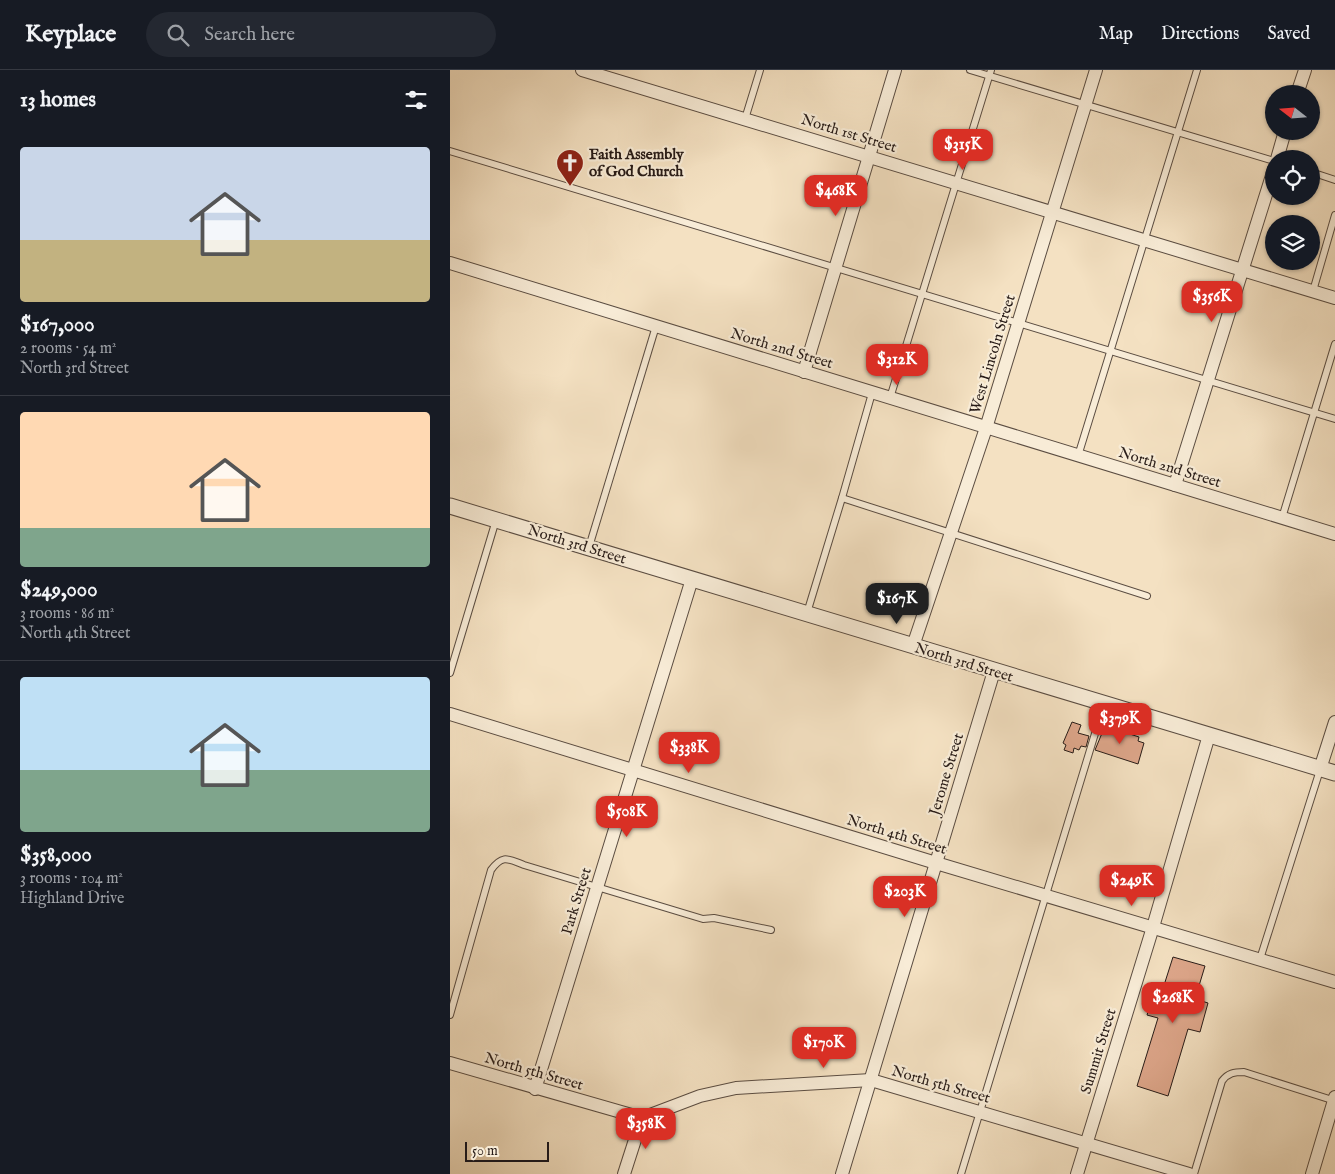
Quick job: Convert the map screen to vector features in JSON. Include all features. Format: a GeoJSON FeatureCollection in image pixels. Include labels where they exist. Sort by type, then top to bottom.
{"type":"FeatureCollection","features":[{"type":"Feature","properties":{"kind":"street","name":"North 1st Street"},"geometry":{"type":"LineString","coordinates":[[582,70],[1335,298]]}},
{"type":"Feature","properties":{"kind":"street"},"geometry":{"type":"LineString","coordinates":[[804,372],[895,70]]}},
{"type":"Feature","properties":{"kind":"street","name":"West Lincoln Street"},"geometry":{"type":"LineString","coordinates":[[912,646],[986,428],[1096,70]]}},
{"type":"Feature","properties":{"kind":"street"},"geometry":{"type":"LineString","coordinates":[[1300,85],[1305,70]]}},
{"type":"Feature","properties":{"kind":"street"},"geometry":{"type":"LineString","coordinates":[[1176,485],[1265,197]]}},
{"type":"Feature","properties":{"kind":"street","name":"North 2nd Street"},"geometry":{"type":"LineString","coordinates":[[450,263],[1335,534]]}},
{"type":"Feature","properties":{"kind":"street","name":"North 3rd Street"},"geometry":{"type":"LineString","coordinates":[[450,506],[1335,773]]}},
{"type":"Feature","properties":{"kind":"street","name":"Park Street"},"geometry":{"type":"LineString","coordinates":[[535,1089],[692,579]]}},
{"type":"Feature","properties":{"kind":"street","name":"Jerome Street"},"geometry":{"type":"LineString","coordinates":[[842,1174],[994,671]]}},
{"type":"Feature","properties":{"kind":"street","name":"North 4th Street"},"geometry":{"type":"LineString","coordinates":[[450,714],[634,772],[1335,982]]}},
{"type":"Feature","properties":{"kind":"street"},"geometry":{"type":"LineString","coordinates":[[1320,769],[1335,722]]}},
{"type":"Feature","properties":{"kind":"street","name":"Summit Street"},"geometry":{"type":"LineString","coordinates":[[1077,1174],[1153,927],[1208,735]]}},
{"type":"Feature","properties":{"kind":"street","name":"North 5th Street"},"geometry":{"type":"LineString","coordinates":[[450,1063],[535,1089],[642,1118],[700,1096],[736,1088],[871,1080],[1189,1174]]}},
{"type":"Feature","properties":{"kind":"street"},"geometry":{"type":"LineString","coordinates":[[1312,1174],[1335,1099]]}},
{"type":"Feature","properties":{"kind":"street"},"geometry":{"type":"LineString","coordinates":[[624,1174],[642,1118]]}},
{"type":"Feature","properties":{"kind":"lane"},"geometry":{"type":"LineString","coordinates":[[745,119],[760,70]]}},
{"type":"Feature","properties":{"kind":"lane"},"geometry":{"type":"LineString","coordinates":[[970,70],[990,73],[1265,158]]}},
{"type":"Feature","properties":{"kind":"lane"},"geometry":{"type":"LineString","coordinates":[[1078,456],[1197,70]]}},
{"type":"Feature","properties":{"kind":"lane"},"geometry":{"type":"LineString","coordinates":[[890,398],[990,73]]}},
{"type":"Feature","properties":{"kind":"lane"},"geometry":{"type":"LineString","coordinates":[[450,152],[1335,419]]}},
{"type":"Feature","properties":{"kind":"lane"},"geometry":{"type":"LineString","coordinates":[[1320,175],[1335,180]]}},
{"type":"Feature","properties":{"kind":"lane"},"geometry":{"type":"LineString","coordinates":[[1313,291],[1335,215]]}},
{"type":"Feature","properties":{"kind":"lane"},"geometry":{"type":"LineString","coordinates":[[588,548],[656,326]]}},
{"type":"Feature","properties":{"kind":"lane"},"geometry":{"type":"LineString","coordinates":[[1282,518],[1335,344]]}},
{"type":"Feature","properties":{"kind":"lane"},"geometry":{"type":"LineString","coordinates":[[807,614],[872,393]]}},
{"type":"Feature","properties":{"kind":"lane"},"geometry":{"type":"LineString","coordinates":[[842,498],[1147,596]]}},
{"type":"Feature","properties":{"kind":"lane"},"geometry":{"type":"LineString","coordinates":[[450,673],[496,520]]}},
{"type":"Feature","properties":{"kind":"lane"},"geometry":{"type":"LineString","coordinates":[[961,1174],[1104,704]]}},
{"type":"Feature","properties":{"kind":"lane"},"geometry":{"type":"LineString","coordinates":[[1260,959],[1320,769]]}},
{"type":"Feature","properties":{"kind":"lane"},"geometry":{"type":"LineString","coordinates":[[450,1015],[490,870],[498,861],[506,858],[703,919],[714,918],[770,930]]}},
{"type":"Feature","properties":{"kind":"lane"},"geometry":{"type":"LineString","coordinates":[[1194,1174],[1222,1081],[1226,1075],[1234,1072],[1244,1072],[1335,1099]]}},
{"type":"Feature","properties":{"kind":"building"},"geometry":{"type":"Polygon","coordinates":[[[1072,722],[1081,725],[1078,733],[1089,736],[1086,747],[1081,746],[1079,750],[1074,748],[1073,753],[1064,750],[1066,745],[1063,743],[1072,722]]]}},
{"type":"Feature","properties":{"kind":"building"},"geometry":{"type":"Polygon","coordinates":[[[1105,726],[1139,737],[1138,741],[1144,743],[1138,764],[1095,750],[1105,726]]]}},
{"type":"Feature","properties":{"kind":"building"},"geometry":{"type":"Polygon","coordinates":[[[1173,957],[1205,966],[1195,999],[1208,1003],[1200,1032],[1188,1029],[1168,1096],[1137,1086],[1158,1018],[1147,1015],[1152,999],[1159,1001],[1173,957]]]}},
{"type":"Feature","properties":{"kind":"place","name":"Faith Assembly of God Church"},"geometry":{"type":"Point","coordinates":[570,187]}}]}
